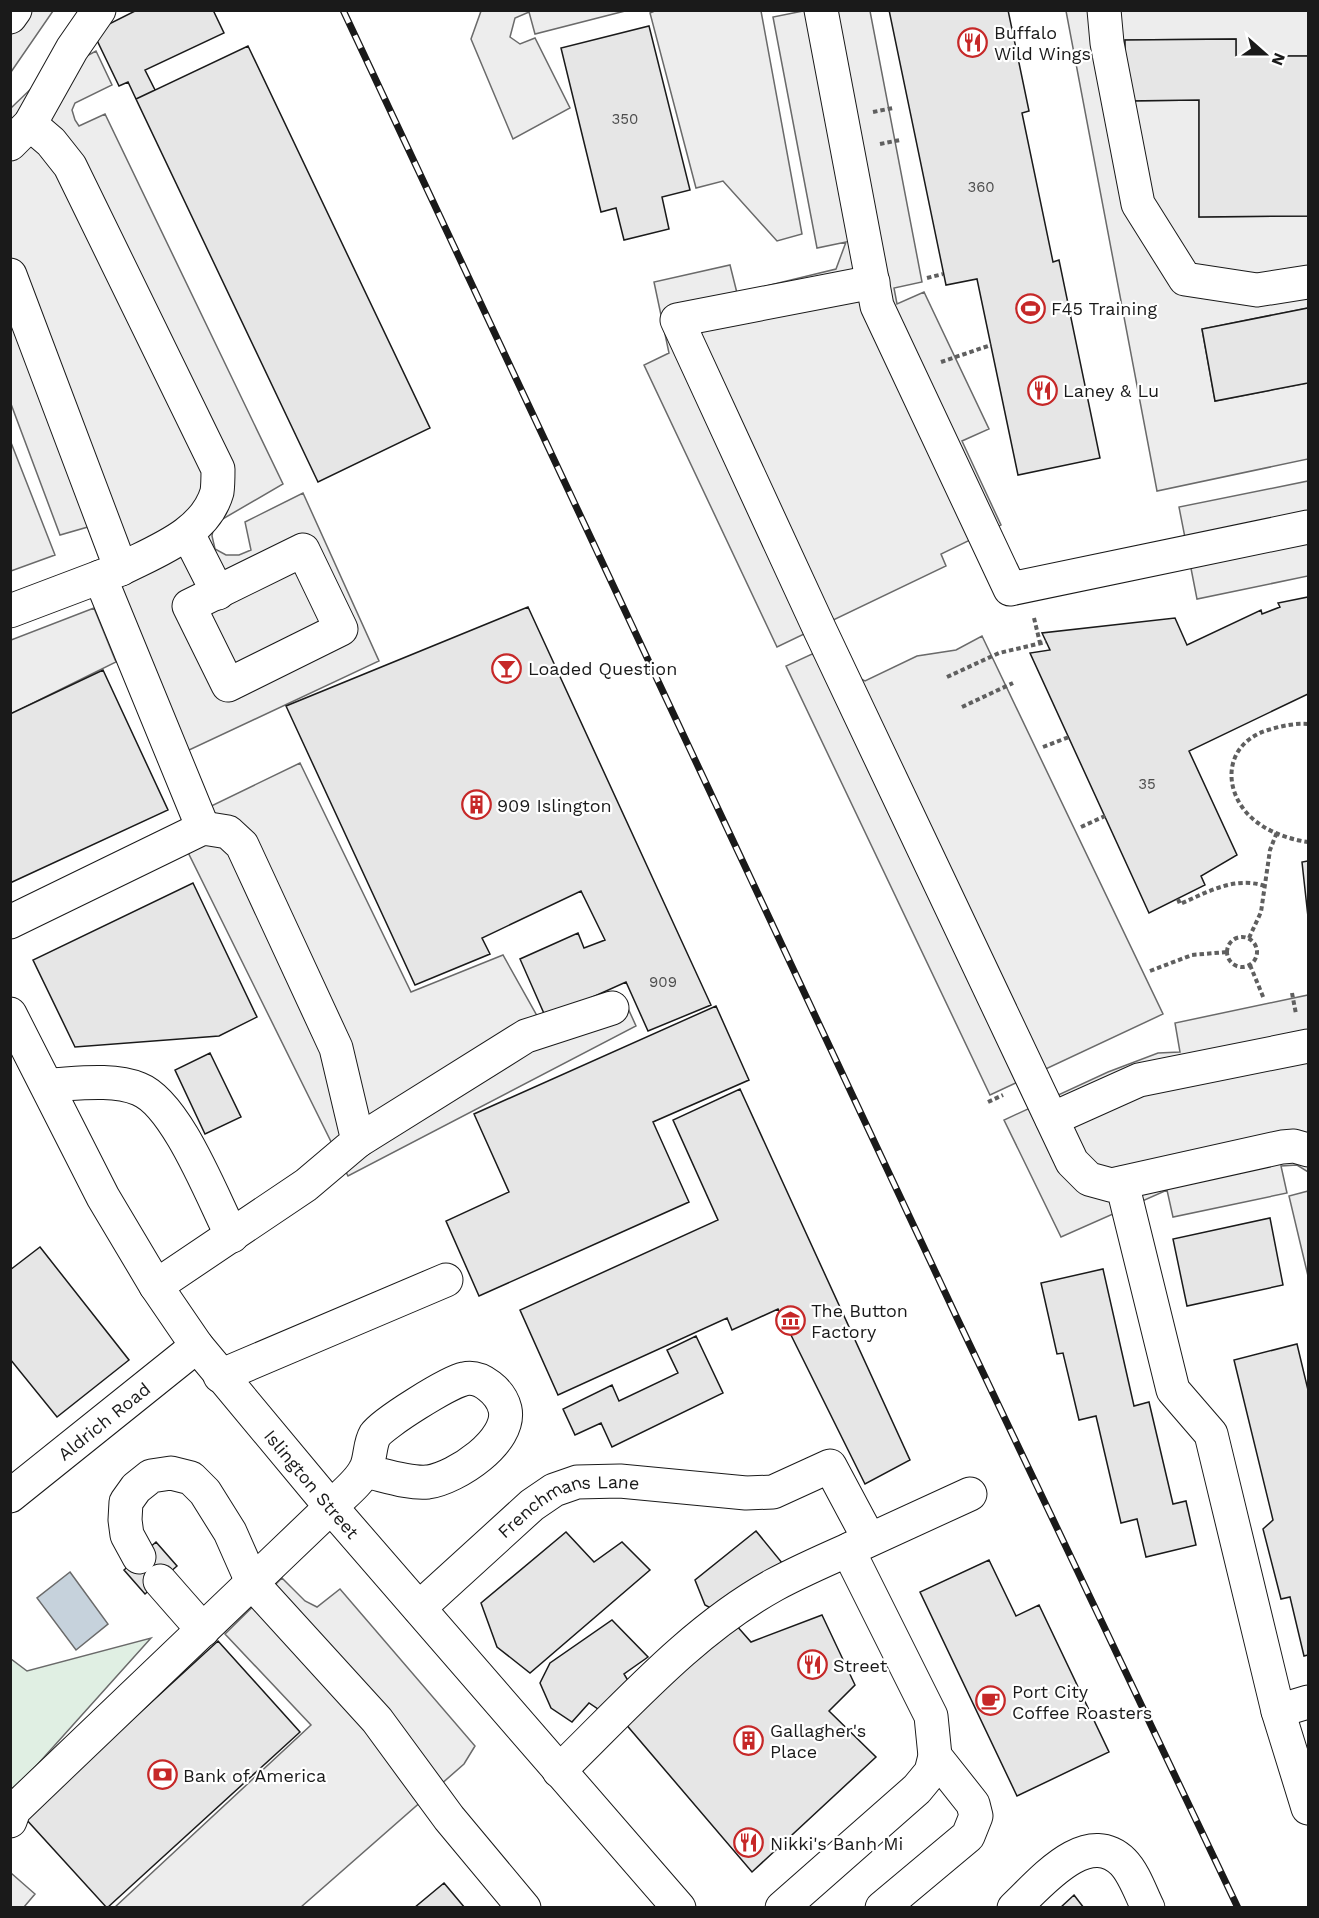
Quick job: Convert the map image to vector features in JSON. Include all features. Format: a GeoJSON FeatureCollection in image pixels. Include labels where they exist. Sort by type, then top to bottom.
{"type":"FeatureCollection","features":[{"type":"Feature","properties":{"kind":"street"},"geometry":{"type":"LineString","coordinates":[[10,16],[15,10]]}},
{"type":"Feature","properties":{"kind":"street"},"geometry":{"type":"LineString","coordinates":[[10,611],[111,573],[188,534],[207,511],[216,493],[218,469],[70,166],[51,142],[20,134],[72,49],[99,10]]}},
{"type":"Feature","properties":{"kind":"street"},"geometry":{"type":"LineString","coordinates":[[821,10],[877,306],[1010,589],[1308,527]]}},
{"type":"Feature","properties":{"kind":"street"},"geometry":{"type":"LineString","coordinates":[[1104,10],[1107,44],[1138,204],[1185,279],[1257,290],[1308,282]]}},
{"type":"Feature","properties":{"kind":"street"},"geometry":{"type":"LineString","coordinates":[[10,275],[111,573],[203,828]]}},
{"type":"Feature","properties":{"kind":"street"},"geometry":{"type":"LineString","coordinates":[[873,282],[677,320],[820,630],[1052,1119],[1079,1172],[1099,1183],[1122,1183],[1282,1147],[1294,1146],[1308,1150]]}},
{"type":"Feature","properties":{"kind":"street"},"geometry":{"type":"LineString","coordinates":[[188,534],[218,592]]}},
{"type":"Feature","properties":{"kind":"street"},"geometry":{"type":"LineString","coordinates":[[303,550],[341,629],[228,685],[189,606],[218,592],[303,550]]}},
{"type":"Feature","properties":{"kind":"street"},"geometry":{"type":"LineString","coordinates":[[10,922],[203,828],[228,832],[242,845],[336,1048],[358,1141]]}},
{"type":"Feature","properties":{"kind":"street"},"geometry":{"type":"LineString","coordinates":[[156,1286],[306,1185],[358,1141],[526,1036],[612,1008]]}},
{"type":"Feature","properties":{"kind":"street","name":"Islington Street"},"geometry":{"type":"LineString","coordinates":[[12,1020],[103,1197],[156,1286],[196,1346],[331,1507],[679,1908]]}},
{"type":"Feature","properties":{"kind":"street"},"geometry":{"type":"LineString","coordinates":[[1052,1119],[1139,1080],[1308,1046]]}},
{"type":"Feature","properties":{"kind":"street"},"geometry":{"type":"LineString","coordinates":[[47,1085],[110,1084],[139,1089],[161,1103],[177,1126],[232,1236]]}},
{"type":"Feature","properties":{"kind":"street"},"geometry":{"type":"LineString","coordinates":[[1122,1183],[1173,1390],[1211,1434],[1278,1711],[1308,1808]]}},
{"type":"Feature","properties":{"kind":"street"},"geometry":{"type":"LineString","coordinates":[[220,1376],[446,1280]]}},
{"type":"Feature","properties":{"kind":"street","name":"Aldrich Road"},"geometry":{"type":"LineString","coordinates":[[10,1496],[196,1346]]}},
{"type":"Feature","properties":{"kind":"street","name":"Frenchmans Lane"},"geometry":{"type":"LineString","coordinates":[[419,1608],[532,1505],[554,1490],[578,1482],[620,1481],[746,1493],[773,1492],[830,1466],[859,1544]]}},
{"type":"Feature","properties":{"kind":"street"},"geometry":{"type":"LineString","coordinates":[[10,1821],[14,1810],[253,1584],[365,1471]]}},
{"type":"Feature","properties":{"kind":"street"},"geometry":{"type":"LineString","coordinates":[[203,1630],[149,1569],[127,1535],[124,1520],[126,1503],[136,1488],[151,1476],[171,1473],[191,1478],[205,1492],[230,1532],[253,1584],[378,1720],[449,1818],[524,1908]]}},
{"type":"Feature","properties":{"kind":"street"},"geometry":{"type":"LineString","coordinates":[[559,1771],[674,1659],[740,1608],[773,1586],[970,1494]]}},
{"type":"Feature","properties":{"kind":"street"},"geometry":{"type":"LineString","coordinates":[[782,1908],[917,1789],[931,1772],[935,1756],[931,1716],[859,1544]]}},
{"type":"Feature","properties":{"kind":"street"},"geometry":{"type":"LineString","coordinates":[[1278,1711],[1308,1702]]}},
{"type":"Feature","properties":{"kind":"street"},"geometry":{"type":"LineString","coordinates":[[882,1908],[968,1836],[976,1815],[973,1804],[935,1756]]}},
{"type":"Feature","properties":{"kind":"street"},"geometry":{"type":"LineString","coordinates":[[1014,1908],[1068,1860],[1090,1850],[1108,1853],[1123,1863],[1148,1908]]}},
{"type":"Feature","properties":{"kind":"path"},"geometry":{"type":"LineString","coordinates":[[927,278],[943,274]]}},
{"type":"Feature","properties":{"kind":"path"},"geometry":{"type":"LineString","coordinates":[[954,356],[991,345]]}},
{"type":"Feature","properties":{"kind":"path"},"geometry":{"type":"LineString","coordinates":[[1032,609],[1040,643]]}},
{"type":"Feature","properties":{"kind":"path"},"geometry":{"type":"LineString","coordinates":[[947,677],[999,653],[1046,642]]}},
{"type":"Feature","properties":{"kind":"path"},"geometry":{"type":"LineString","coordinates":[[962,707],[1013,683]]}},
{"type":"Feature","properties":{"kind":"path"},"geometry":{"type":"LineString","coordinates":[[1308,724],[1297,723],[1261,732],[1241,744],[1234,754],[1230,777],[1238,796],[1261,825],[1308,842]]}},
{"type":"Feature","properties":{"kind":"path"},"geometry":{"type":"LineString","coordinates":[[1044,747],[1069,737]]}},
{"type":"Feature","properties":{"kind":"path"},"geometry":{"type":"LineString","coordinates":[[1081,827],[1105,816]]}},
{"type":"Feature","properties":{"kind":"path"},"geometry":{"type":"LineString","coordinates":[[1249,938],[1261,912],[1270,850],[1277,832]]}},
{"type":"Feature","properties":{"kind":"path"},"geometry":{"type":"LineString","coordinates":[[1178,899],[1180,904],[1233,882],[1245,881],[1265,886]]}},
{"type":"Feature","properties":{"kind":"path"},"geometry":{"type":"LineString","coordinates":[[1234,938],[1249,938],[1256,943],[1258,951],[1250,965],[1242,967],[1235,965],[1227,952],[1234,938]]}},
{"type":"Feature","properties":{"kind":"path"},"geometry":{"type":"LineString","coordinates":[[1150,971],[1192,955],[1227,952]]}},
{"type":"Feature","properties":{"kind":"path"},"geometry":{"type":"LineString","coordinates":[[1250,965],[1264,999]]}},
{"type":"Feature","properties":{"kind":"green space"},"geometry":{"type":"Polygon","coordinates":[[[151,1638],[11,1794],[11,1659],[27,1671],[151,1638]]]}},
{"type":"Feature","properties":{"kind":"shaded area"},"geometry":{"type":"Polygon","coordinates":[[[481,10],[625,11],[535,34],[529,12],[515,18],[510,37],[520,44],[535,38],[570,108],[513,139],[471,39],[481,10]]]}},
{"type":"Feature","properties":{"kind":"shaded area"},"geometry":{"type":"Polygon","coordinates":[[[657,10],[761,11],[802,234],[777,241],[723,181],[696,188],[650,13],[657,10]]]}},
{"type":"Feature","properties":{"kind":"shaded area"},"geometry":{"type":"Polygon","coordinates":[[[11,11],[53,11],[11,72],[11,11]]]}},
{"type":"Feature","properties":{"kind":"shaded area"},"geometry":{"type":"Polygon","coordinates":[[[803,11],[870,11],[922,282],[894,288],[897,304],[924,292],[989,429],[962,441],[1001,525],[941,554],[946,566],[777,647],[644,365],[669,353],[654,282],[730,265],[737,293],[836,269],[846,242],[817,248],[773,17],[803,11]]]}},
{"type":"Feature","properties":{"kind":"shaded area"},"geometry":{"type":"Polygon","coordinates":[[[1066,11],[1308,11],[1308,56],[1236,56],[1236,39],[1125,40],[1125,101],[1199,100],[1199,217],[1308,216],[1308,308],[1202,329],[1215,401],[1308,383],[1308,459],[1157,491],[1066,11]]]}},
{"type":"Feature","properties":{"kind":"shaded area"},"geometry":{"type":"Polygon","coordinates":[[[96,51],[112,85],[75,103],[72,110],[75,120],[79,126],[105,114],[283,484],[214,524],[212,536],[215,549],[226,555],[239,555],[251,550],[245,522],[303,493],[379,661],[187,751],[88,527],[60,535],[11,404],[11,108],[39,81],[96,51]]]}},
{"type":"Feature","properties":{"kind":"shaded area"},"geometry":{"type":"Polygon","coordinates":[[[10,440],[55,555],[11,571],[10,571],[10,440]]]}},
{"type":"Feature","properties":{"kind":"shaded area"},"geometry":{"type":"Polygon","coordinates":[[[1308,481],[1308,576],[1197,599],[1179,507],[1308,481]]]}},
{"type":"Feature","properties":{"kind":"shaded area"},"geometry":{"type":"Polygon","coordinates":[[[94,608],[116,662],[11,714],[11,640],[94,608]]]}},
{"type":"Feature","properties":{"kind":"shaded area"},"geometry":{"type":"Polygon","coordinates":[[[982,636],[1163,1014],[990,1095],[786,666],[812,654],[865,681],[917,656],[956,650],[982,636]]]}},
{"type":"Feature","properties":{"kind":"shaded area"},"geometry":{"type":"Polygon","coordinates":[[[300,763],[411,992],[503,955],[545,1030],[622,995],[636,1026],[348,1176],[174,824],[300,763]]]}},
{"type":"Feature","properties":{"kind":"shaded area"},"geometry":{"type":"Polygon","coordinates":[[[1308,995],[1308,1172],[1297,1165],[1281,1166],[1287,1193],[1173,1217],[1167,1190],[1061,1237],[1004,1120],[1108,1072],[1158,1053],[1180,1052],[1175,1023],[1308,995]]]}},
{"type":"Feature","properties":{"kind":"shaded area"},"geometry":{"type":"Polygon","coordinates":[[[1308,1191],[1308,1276],[1289,1196],[1308,1191]]]}},
{"type":"Feature","properties":{"kind":"shaded area"},"geometry":{"type":"Polygon","coordinates":[[[70,1572],[108,1624],[76,1650],[37,1598],[70,1572]]]}},
{"type":"Feature","properties":{"kind":"shaded area"},"geometry":{"type":"Polygon","coordinates":[[[282,1578],[305,1601],[317,1607],[340,1589],[475,1746],[464,1764],[301,1907],[114,1908],[311,1725],[225,1634],[282,1578]]]}},
{"type":"Feature","properties":{"kind":"shaded area"},"geometry":{"type":"Polygon","coordinates":[[[11,1873],[35,1894],[24,1907],[11,1907],[11,1873]]]}},
{"type":"Feature","properties":{"kind":"building"},"geometry":{"type":"Polygon","coordinates":[[[137,10],[213,10],[224,33],[145,70],[155,90],[136,99],[128,82],[119,86],[93,32],[137,10]]]}},
{"type":"Feature","properties":{"kind":"building"},"geometry":{"type":"Polygon","coordinates":[[[889,10],[1008,10],[1029,111],[1022,113],[1053,262],[1059,260],[1100,458],[1018,475],[977,279],[946,285],[889,10]]]}},
{"type":"Feature","properties":{"kind":"building"},"geometry":{"type":"Polygon","coordinates":[[[649,26],[690,190],[662,197],[669,229],[624,240],[616,208],[601,212],[561,48],[649,26]]]}},
{"type":"Feature","properties":{"kind":"building"},"geometry":{"type":"Polygon","coordinates":[[[1236,39],[1236,56],[1308,56],[1308,216],[1199,217],[1199,100],[1125,101],[1125,40],[1236,39]]]}},
{"type":"Feature","properties":{"kind":"building"},"geometry":{"type":"Polygon","coordinates":[[[248,46],[430,428],[318,482],[136,99],[248,46]]]}},
{"type":"Feature","properties":{"kind":"building"},"geometry":{"type":"Polygon","coordinates":[[[1308,308],[1308,383],[1215,401],[1202,329],[1308,308]]]}},
{"type":"Feature","properties":{"kind":"building"},"geometry":{"type":"Polygon","coordinates":[[[1308,597],[1308,694],[1189,751],[1237,855],[1201,876],[1205,885],[1149,913],[1030,653],[1050,650],[1042,633],[1175,618],[1187,645],[1261,610],[1262,614],[1280,607],[1278,603],[1308,597]]]}},
{"type":"Feature","properties":{"kind":"building","name":"909 Islington"},"geometry":{"type":"Polygon","coordinates":[[[528,607],[711,1005],[648,1031],[626,982],[546,1018],[520,959],[578,933],[584,948],[605,940],[581,891],[482,938],[490,954],[415,985],[286,706],[528,607]]]}},
{"type":"Feature","properties":{"kind":"building"},"geometry":{"type":"Polygon","coordinates":[[[103,670],[168,810],[10,883],[10,714],[103,670]]]}},
{"type":"Feature","properties":{"kind":"building"},"geometry":{"type":"Polygon","coordinates":[[[1308,861],[1308,917],[1302,862],[1308,861]]]}},
{"type":"Feature","properties":{"kind":"building"},"geometry":{"type":"Polygon","coordinates":[[[193,883],[257,1017],[219,1036],[75,1047],[33,960],[193,883]]]}},
{"type":"Feature","properties":{"kind":"building"},"geometry":{"type":"Polygon","coordinates":[[[716,1006],[749,1080],[653,1122],[689,1202],[479,1296],[446,1221],[509,1192],[474,1114],[716,1006]]]}},
{"type":"Feature","properties":{"kind":"building"},"geometry":{"type":"Polygon","coordinates":[[[210,1053],[241,1117],[205,1134],[175,1070],[210,1053]]]}},
{"type":"Feature","properties":{"kind":"building"},"geometry":{"type":"Polygon","coordinates":[[[740,1089],[910,1460],[865,1484],[778,1309],[732,1330],[727,1318],[558,1395],[520,1310],[718,1220],[673,1120],[740,1089]]]}},
{"type":"Feature","properties":{"kind":"building"},"geometry":{"type":"Polygon","coordinates":[[[1270,1218],[1283,1285],[1187,1306],[1173,1239],[1270,1218]]]}},
{"type":"Feature","properties":{"kind":"building"},"geometry":{"type":"Polygon","coordinates":[[[40,1247],[129,1360],[57,1417],[10,1359],[10,1270],[40,1247]]]}},
{"type":"Feature","properties":{"kind":"building"},"geometry":{"type":"Polygon","coordinates":[[[1103,1269],[1134,1406],[1149,1402],[1173,1504],[1186,1501],[1196,1545],[1146,1557],[1137,1519],[1121,1523],[1096,1416],[1079,1420],[1063,1353],[1057,1354],[1041,1283],[1103,1269]]]}},
{"type":"Feature","properties":{"kind":"building"},"geometry":{"type":"Polygon","coordinates":[[[696,1336],[723,1393],[612,1447],[601,1423],[575,1435],[563,1409],[612,1385],[619,1401],[678,1373],[667,1350],[696,1336]]]}},
{"type":"Feature","properties":{"kind":"building"},"geometry":{"type":"Polygon","coordinates":[[[1297,1344],[1308,1390],[1308,1655],[1304,1656],[1290,1597],[1281,1599],[1263,1529],[1273,1520],[1234,1360],[1297,1344]]]}},
{"type":"Feature","properties":{"kind":"building"},"geometry":{"type":"Polygon","coordinates":[[[756,1531],[783,1564],[716,1611],[705,1605],[695,1580],[756,1531]]]}},
{"type":"Feature","properties":{"kind":"building"},"geometry":{"type":"Polygon","coordinates":[[[566,1532],[594,1562],[622,1542],[650,1570],[530,1673],[497,1647],[481,1603],[566,1532]]]}},
{"type":"Feature","properties":{"kind":"building"},"geometry":{"type":"Polygon","coordinates":[[[156,1542],[177,1566],[145,1594],[124,1570],[156,1542]]]}},
{"type":"Feature","properties":{"kind":"building"},"geometry":{"type":"Polygon","coordinates":[[[989,1560],[1016,1616],[1039,1605],[1109,1752],[1017,1796],[920,1592],[989,1560]]]}},
{"type":"Feature","properties":{"kind":"building","name":"Gallagher's Place"},"geometry":{"type":"Polygon","coordinates":[[[822,1615],[855,1685],[829,1711],[876,1757],[752,1872],[624,1722],[736,1625],[751,1642],[822,1615]]]}},
{"type":"Feature","properties":{"kind":"building"},"geometry":{"type":"Polygon","coordinates":[[[612,1620],[648,1657],[624,1674],[630,1684],[604,1713],[589,1703],[572,1722],[551,1708],[540,1683],[550,1663],[612,1620]]]}},
{"type":"Feature","properties":{"kind":"building","name":"Bank of America"},"geometry":{"type":"Polygon","coordinates":[[[218,1641],[300,1732],[107,1908],[25,1818],[218,1641]]]}},
{"type":"Feature","properties":{"kind":"building"},"geometry":{"type":"Polygon","coordinates":[[[444,1883],[465,1908],[414,1908],[444,1883]]]}},
{"type":"Feature","properties":{"kind":"building"},"geometry":{"type":"Polygon","coordinates":[[[1074,1895],[1084,1908],[1060,1908],[1074,1895]]]}},
{"type":"Feature","properties":{"kind":"railway"},"geometry":{"type":"LineString","coordinates":[[343,10],[957,1318],[1238,1908]]}},
{"type":"Feature","properties":{"kind":"place","name":"Buffalo Wild Wings"},"geometry":{"type":"Point","coordinates":[973,42]}},
{"type":"Feature","properties":{"kind":"place","name":"F45 Training"},"geometry":{"type":"Point","coordinates":[1030,308]}},
{"type":"Feature","properties":{"kind":"place","name":"Laney & Lu"},"geometry":{"type":"Point","coordinates":[1042,390]}},
{"type":"Feature","properties":{"kind":"place","name":"Loaded Question"},"geometry":{"type":"Point","coordinates":[507,668]}},
{"type":"Feature","properties":{"kind":"place","name":"909 Islington"},"geometry":{"type":"Point","coordinates":[476,805]}},
{"type":"Feature","properties":{"kind":"place","name":"The Button Factory"},"geometry":{"type":"Point","coordinates":[790,1320]}},
{"type":"Feature","properties":{"kind":"place","name":"Street"},"geometry":{"type":"Point","coordinates":[812,1665]}},
{"type":"Feature","properties":{"kind":"place","name":"Port City Coffee Roasters"},"geometry":{"type":"Point","coordinates":[991,1701]}},
{"type":"Feature","properties":{"kind":"place","name":"Gallagher's Place"},"geometry":{"type":"Point","coordinates":[749,1740]}},
{"type":"Feature","properties":{"kind":"place","name":"Bank of America"},"geometry":{"type":"Point","coordinates":[162,1775]}},
{"type":"Feature","properties":{"kind":"place","name":"Nikki's Banh Mi"},"geometry":{"type":"Point","coordinates":[749,1843]}}]}
